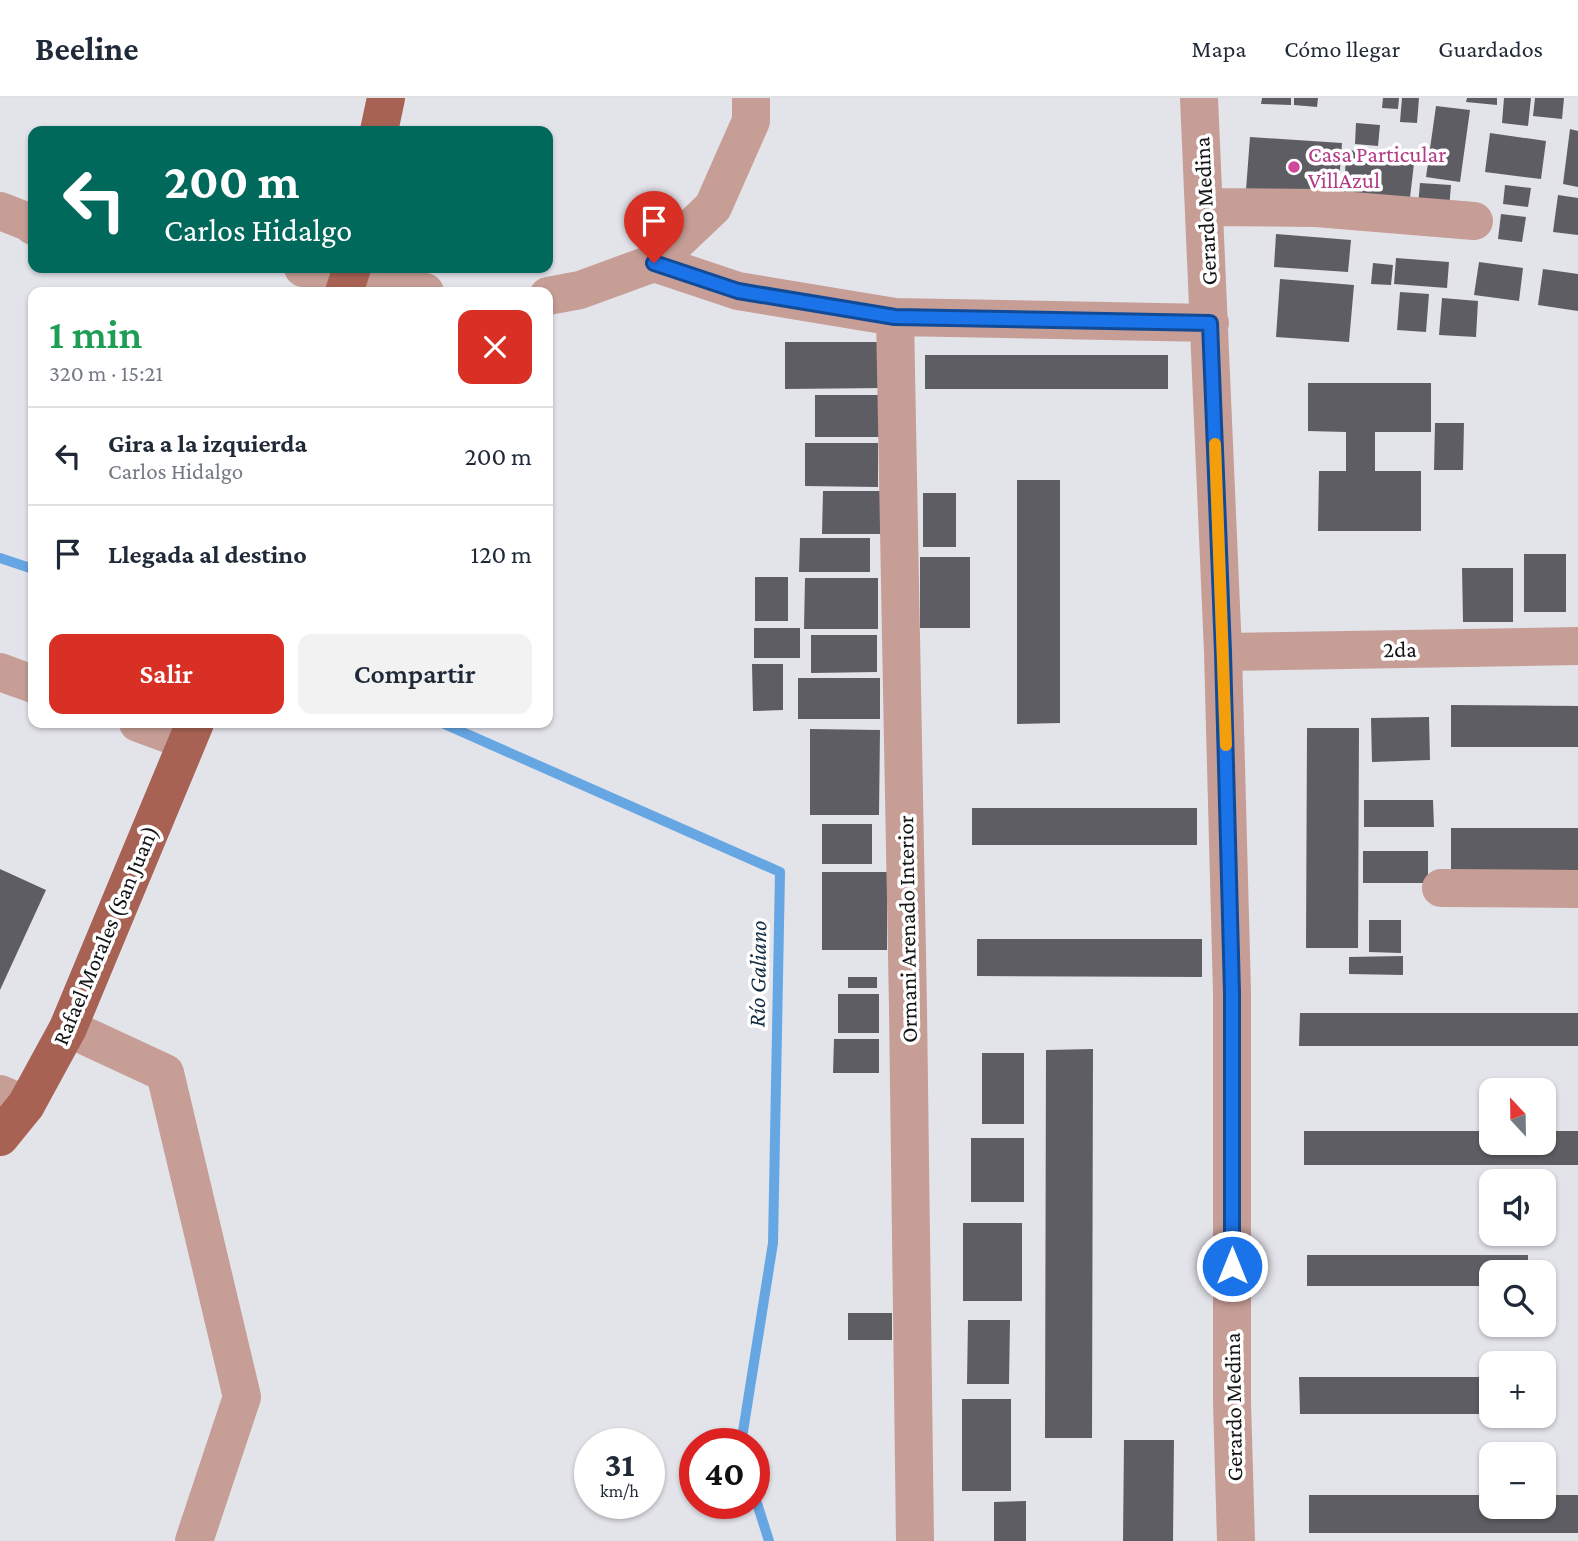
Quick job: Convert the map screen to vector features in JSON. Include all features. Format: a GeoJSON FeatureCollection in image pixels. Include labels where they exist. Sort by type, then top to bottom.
{"type":"FeatureCollection","features":[{"type":"Feature","properties":{"kind":"main road"},"geometry":{"type":"LineString","coordinates":[[380,126],[386,98]]}},
{"type":"Feature","properties":{"kind":"main road","name":"Rafael Morales (San Juan)"},"geometry":{"type":"LineString","coordinates":[[0,1137],[13,1099],[68,1028],[191,732]]}},
{"type":"Feature","properties":{"kind":"street"},"geometry":{"type":"LineString","coordinates":[[553,295],[580,290],[654,263],[713,207],[751,121],[751,98]]}},
{"type":"Feature","properties":{"kind":"street","name":"Gerardo Medina"},"geometry":{"type":"LineString","coordinates":[[1199,98],[1223,652],[1232,993],[1231,1402],[1236,1541]]}},
{"type":"Feature","properties":{"kind":"street"},"geometry":{"type":"LineString","coordinates":[[1205,207],[1316,208],[1474,221]]}},
{"type":"Feature","properties":{"kind":"street"},"geometry":{"type":"LineString","coordinates":[[0,211],[28,222]]}},
{"type":"Feature","properties":{"kind":"street"},"geometry":{"type":"LineString","coordinates":[[654,263],[738,291],[895,317],[1210,323]]}},
{"type":"Feature","properties":{"kind":"street"},"geometry":{"type":"LineString","coordinates":[[329,273],[400,287]]}},
{"type":"Feature","properties":{"kind":"street","name":"Ormani Arenado Interior"},"geometry":{"type":"LineString","coordinates":[[895,317],[915,1541]]}},
{"type":"Feature","properties":{"kind":"street","name":"2da"},"geometry":{"type":"LineString","coordinates":[[1223,652],[1578,646]]}},
{"type":"Feature","properties":{"kind":"street"},"geometry":{"type":"LineString","coordinates":[[0,672],[28,682]]}},
{"type":"Feature","properties":{"kind":"street"},"geometry":{"type":"LineString","coordinates":[[167,728],[191,732]]}},
{"type":"Feature","properties":{"kind":"street"},"geometry":{"type":"LineString","coordinates":[[1441,888],[1578,889]]}},
{"type":"Feature","properties":{"kind":"street"},"geometry":{"type":"LineString","coordinates":[[68,1028],[165,1073],[242,1397],[194,1541]]}},
{"type":"Feature","properties":{"kind":"building"},"geometry":{"type":"Polygon","coordinates":[[[1262,98],[1291,98],[1291,105],[1261,104],[1262,98]]]}},
{"type":"Feature","properties":{"kind":"building"},"geometry":{"type":"Polygon","coordinates":[[[1294,98],[1318,98],[1317,107],[1294,105],[1294,98]]]}},
{"type":"Feature","properties":{"kind":"building"},"geometry":{"type":"Polygon","coordinates":[[[1383,98],[1399,98],[1398,109],[1382,108],[1383,98]]]}},
{"type":"Feature","properties":{"kind":"building"},"geometry":{"type":"Polygon","coordinates":[[[1402,98],[1419,98],[1417,123],[1400,122],[1402,98]]]}},
{"type":"Feature","properties":{"kind":"building"},"geometry":{"type":"Polygon","coordinates":[[[1467,98],[1497,98],[1497,105],[1466,102],[1467,98]]]}},
{"type":"Feature","properties":{"kind":"building"},"geometry":{"type":"Polygon","coordinates":[[[1504,98],[1531,98],[1528,126],[1502,123],[1504,98]]]}},
{"type":"Feature","properties":{"kind":"building"},"geometry":{"type":"Polygon","coordinates":[[[1535,98],[1564,98],[1562,119],[1533,116],[1535,98]]]}},
{"type":"Feature","properties":{"kind":"building"},"geometry":{"type":"Polygon","coordinates":[[[1436,106],[1470,110],[1460,182],[1426,177],[1436,106]]]}},
{"type":"Feature","properties":{"kind":"building"},"geometry":{"type":"Polygon","coordinates":[[[1356,123],[1380,125],[1378,146],[1355,144],[1356,123]]]}},
{"type":"Feature","properties":{"kind":"building"},"geometry":{"type":"Polygon","coordinates":[[[1570,129],[1578,131],[1578,187],[1563,184],[1570,129]]]}},
{"type":"Feature","properties":{"kind":"building"},"geometry":{"type":"Polygon","coordinates":[[[1490,133],[1546,141],[1541,179],[1485,172],[1490,133]]]}},
{"type":"Feature","properties":{"kind":"building","name":"Casa Particular VillAzul"},"geometry":{"type":"Polygon","coordinates":[[[1250,137],[1342,143],[1338,195],[1246,190],[1250,137]]]}},
{"type":"Feature","properties":{"kind":"building"},"geometry":{"type":"Polygon","coordinates":[[[1346,150],[1415,155],[1409,206],[1344,201],[1346,150]]]}},
{"type":"Feature","properties":{"kind":"building"},"geometry":{"type":"Polygon","coordinates":[[[1420,183],[1451,185],[1449,209],[1418,206],[1420,183]]]}},
{"type":"Feature","properties":{"kind":"building"},"geometry":{"type":"Polygon","coordinates":[[[1505,185],[1531,188],[1528,207],[1503,204],[1505,185]]]}},
{"type":"Feature","properties":{"kind":"building"},"geometry":{"type":"Polygon","coordinates":[[[1558,195],[1578,198],[1578,235],[1553,232],[1558,195]]]}},
{"type":"Feature","properties":{"kind":"building"},"geometry":{"type":"Polygon","coordinates":[[[1501,214],[1526,217],[1522,242],[1498,239],[1501,214]]]}},
{"type":"Feature","properties":{"kind":"building"},"geometry":{"type":"Polygon","coordinates":[[[1276,234],[1351,240],[1348,272],[1274,267],[1276,234]]]}},
{"type":"Feature","properties":{"kind":"building"},"geometry":{"type":"Polygon","coordinates":[[[1396,258],[1449,262],[1447,288],[1394,284],[1396,258]]]}},
{"type":"Feature","properties":{"kind":"building"},"geometry":{"type":"Polygon","coordinates":[[[1479,262],[1523,268],[1519,301],[1474,295],[1479,262]]]}},
{"type":"Feature","properties":{"kind":"building"},"geometry":{"type":"Polygon","coordinates":[[[1373,263],[1393,265],[1391,285],[1371,284],[1373,263]]]}},
{"type":"Feature","properties":{"kind":"building"},"geometry":{"type":"Polygon","coordinates":[[[1543,269],[1578,274],[1578,311],[1538,305],[1543,269]]]}},
{"type":"Feature","properties":{"kind":"building"},"geometry":{"type":"Polygon","coordinates":[[[1280,279],[1354,285],[1349,342],[1276,337],[1280,279]]]}},
{"type":"Feature","properties":{"kind":"building"},"geometry":{"type":"Polygon","coordinates":[[[1400,292],[1429,294],[1426,332],[1397,330],[1400,292]]]}},
{"type":"Feature","properties":{"kind":"building"},"geometry":{"type":"Polygon","coordinates":[[[1442,298],[1478,301],[1476,337],[1439,335],[1442,298]]]}},
{"type":"Feature","properties":{"kind":"building"},"geometry":{"type":"Polygon","coordinates":[[[785,342],[885,342],[885,388],[785,389],[785,342]]]}},
{"type":"Feature","properties":{"kind":"building"},"geometry":{"type":"Polygon","coordinates":[[[925,355],[1168,355],[1168,389],[925,389],[925,355]]]}},
{"type":"Feature","properties":{"kind":"building"},"geometry":{"type":"Polygon","coordinates":[[[1308,383],[1431,383],[1431,432],[1375,432],[1375,471],[1421,471],[1421,531],[1318,531],[1319,471],[1346,471],[1346,432],[1308,431],[1308,383]]]}},
{"type":"Feature","properties":{"kind":"building"},"geometry":{"type":"Polygon","coordinates":[[[815,395],[882,395],[882,437],[815,437],[815,395]]]}},
{"type":"Feature","properties":{"kind":"building"},"geometry":{"type":"Polygon","coordinates":[[[1435,423],[1464,423],[1463,470],[1434,470],[1435,423]]]}},
{"type":"Feature","properties":{"kind":"building"},"geometry":{"type":"Polygon","coordinates":[[[805,443],[878,443],[878,487],[805,486],[805,443]]]}},
{"type":"Feature","properties":{"kind":"building"},"geometry":{"type":"Polygon","coordinates":[[[1017,480],[1060,480],[1060,723],[1017,724],[1017,480]]]}},
{"type":"Feature","properties":{"kind":"building"},"geometry":{"type":"Polygon","coordinates":[[[823,491],[881,491],[881,534],[822,534],[823,491]]]}},
{"type":"Feature","properties":{"kind":"building"},"geometry":{"type":"Polygon","coordinates":[[[923,493],[956,493],[956,547],[923,547],[923,493]]]}},
{"type":"Feature","properties":{"kind":"building"},"geometry":{"type":"Polygon","coordinates":[[[800,538],[870,538],[870,572],[799,572],[800,538]]]}},
{"type":"Feature","properties":{"kind":"building"},"geometry":{"type":"Polygon","coordinates":[[[1524,554],[1566,554],[1566,612],[1524,612],[1524,554]]]}},
{"type":"Feature","properties":{"kind":"building"},"geometry":{"type":"Polygon","coordinates":[[[920,557],[970,557],[970,628],[920,628],[920,557]]]}},
{"type":"Feature","properties":{"kind":"building"},"geometry":{"type":"Polygon","coordinates":[[[1462,568],[1513,568],[1513,622],[1463,622],[1462,568]]]}},
{"type":"Feature","properties":{"kind":"building"},"geometry":{"type":"Polygon","coordinates":[[[755,577],[788,577],[788,621],[755,621],[755,577]]]}},
{"type":"Feature","properties":{"kind":"building"},"geometry":{"type":"Polygon","coordinates":[[[805,578],[878,578],[878,629],[804,629],[805,578]]]}},
{"type":"Feature","properties":{"kind":"building"},"geometry":{"type":"Polygon","coordinates":[[[754,628],[800,628],[800,658],[754,658],[754,628]]]}},
{"type":"Feature","properties":{"kind":"building"},"geometry":{"type":"Polygon","coordinates":[[[811,635],[877,635],[877,672],[811,673],[811,635]]]}},
{"type":"Feature","properties":{"kind":"building"},"geometry":{"type":"Polygon","coordinates":[[[752,664],[783,664],[783,710],[753,711],[752,664]]]}},
{"type":"Feature","properties":{"kind":"building"},"geometry":{"type":"Polygon","coordinates":[[[798,678],[880,678],[880,719],[798,719],[798,678]]]}},
{"type":"Feature","properties":{"kind":"building"},"geometry":{"type":"Polygon","coordinates":[[[1451,705],[1578,706],[1578,747],[1451,747],[1451,705]]]}},
{"type":"Feature","properties":{"kind":"building"},"geometry":{"type":"Polygon","coordinates":[[[1429,717],[1430,760],[1372,762],[1371,718],[1429,717]]]}},
{"type":"Feature","properties":{"kind":"building"},"geometry":{"type":"Polygon","coordinates":[[[1307,728],[1359,728],[1358,948],[1306,948],[1307,728]]]}},
{"type":"Feature","properties":{"kind":"building"},"geometry":{"type":"Polygon","coordinates":[[[810,729],[880,730],[879,815],[810,815],[810,729]]]}},
{"type":"Feature","properties":{"kind":"building"},"geometry":{"type":"Polygon","coordinates":[[[1364,800],[1433,800],[1434,827],[1364,827],[1364,800]]]}},
{"type":"Feature","properties":{"kind":"building"},"geometry":{"type":"Polygon","coordinates":[[[972,808],[1197,808],[1197,845],[972,845],[972,808]]]}},
{"type":"Feature","properties":{"kind":"building"},"geometry":{"type":"Polygon","coordinates":[[[822,824],[872,824],[872,864],[822,864],[822,824]]]}},
{"type":"Feature","properties":{"kind":"building"},"geometry":{"type":"Polygon","coordinates":[[[1451,828],[1578,828],[1578,871],[1451,871],[1451,828]]]}},
{"type":"Feature","properties":{"kind":"building"},"geometry":{"type":"Polygon","coordinates":[[[1363,851],[1428,851],[1428,883],[1363,883],[1363,851]]]}},
{"type":"Feature","properties":{"kind":"building"},"geometry":{"type":"Polygon","coordinates":[[[0,869],[46,890],[0,990],[0,869]]]}},
{"type":"Feature","properties":{"kind":"building"},"geometry":{"type":"Polygon","coordinates":[[[822,872],[887,872],[887,950],[822,950],[822,872]]]}},
{"type":"Feature","properties":{"kind":"building"},"geometry":{"type":"Polygon","coordinates":[[[1369,920],[1401,920],[1401,953],[1369,952],[1369,920]]]}},
{"type":"Feature","properties":{"kind":"building"},"geometry":{"type":"Polygon","coordinates":[[[977,939],[1202,939],[1202,977],[977,976],[977,939]]]}},
{"type":"Feature","properties":{"kind":"building"},"geometry":{"type":"Polygon","coordinates":[[[1403,956],[1403,975],[1349,974],[1349,957],[1403,956]]]}},
{"type":"Feature","properties":{"kind":"building"},"geometry":{"type":"Polygon","coordinates":[[[848,977],[877,977],[877,988],[848,988],[848,977]]]}},
{"type":"Feature","properties":{"kind":"building"},"geometry":{"type":"Polygon","coordinates":[[[838,994],[879,994],[879,1033],[838,1033],[838,994]]]}},
{"type":"Feature","properties":{"kind":"building"},"geometry":{"type":"Polygon","coordinates":[[[1300,1013],[1578,1013],[1578,1046],[1299,1046],[1300,1013]]]}},
{"type":"Feature","properties":{"kind":"building"},"geometry":{"type":"Polygon","coordinates":[[[834,1039],[879,1039],[879,1073],[833,1073],[834,1039]]]}},
{"type":"Feature","properties":{"kind":"building"},"geometry":{"type":"Polygon","coordinates":[[[1093,1049],[1092,1438],[1045,1438],[1046,1050],[1093,1049]]]}},
{"type":"Feature","properties":{"kind":"building"},"geometry":{"type":"Polygon","coordinates":[[[982,1053],[1024,1053],[1024,1124],[982,1124],[982,1053]]]}},
{"type":"Feature","properties":{"kind":"building"},"geometry":{"type":"Polygon","coordinates":[[[1304,1131],[1479,1131],[1479,1155],[1556,1155],[1556,1131],[1578,1131],[1578,1165],[1304,1165],[1304,1131]]]}},
{"type":"Feature","properties":{"kind":"building"},"geometry":{"type":"Polygon","coordinates":[[[971,1138],[1024,1138],[1024,1202],[971,1202],[971,1138]]]}},
{"type":"Feature","properties":{"kind":"building"},"geometry":{"type":"Polygon","coordinates":[[[963,1223],[1022,1223],[1022,1301],[963,1301],[963,1223]]]}},
{"type":"Feature","properties":{"kind":"building"},"geometry":{"type":"Polygon","coordinates":[[[1307,1255],[1528,1255],[1528,1260],[1479,1260],[1479,1286],[1307,1286],[1307,1255]]]}},
{"type":"Feature","properties":{"kind":"building"},"geometry":{"type":"Polygon","coordinates":[[[848,1313],[892,1313],[892,1340],[848,1340],[848,1313]]]}},
{"type":"Feature","properties":{"kind":"building"},"geometry":{"type":"Polygon","coordinates":[[[968,1320],[1010,1320],[1009,1384],[967,1384],[968,1320]]]}},
{"type":"Feature","properties":{"kind":"building"},"geometry":{"type":"Polygon","coordinates":[[[1299,1377],[1479,1377],[1479,1414],[1300,1414],[1299,1377]]]}},
{"type":"Feature","properties":{"kind":"building"},"geometry":{"type":"Polygon","coordinates":[[[962,1399],[1011,1399],[1011,1491],[962,1491],[962,1399]]]}},
{"type":"Feature","properties":{"kind":"building"},"geometry":{"type":"Polygon","coordinates":[[[1124,1440],[1174,1440],[1173,1541],[1123,1541],[1124,1440]]]}},
{"type":"Feature","properties":{"kind":"building"},"geometry":{"type":"Polygon","coordinates":[[[1309,1495],[1479,1495],[1479,1519],[1556,1519],[1556,1495],[1578,1495],[1578,1533],[1309,1533],[1309,1495]]]}},
{"type":"Feature","properties":{"kind":"building"},"geometry":{"type":"Polygon","coordinates":[[[1026,1501],[1026,1541],[994,1541],[994,1502],[1026,1501]]]}},
{"type":"Feature","properties":{"kind":"waterway","name":"Río Galiano"},"geometry":{"type":"LineString","coordinates":[[0,558],[28,567]]}},
{"type":"Feature","properties":{"kind":"waterway","name":"Río Galiano"},"geometry":{"type":"LineString","coordinates":[[453,728],[780,872],[773,1243],[744,1428]]}},
{"type":"Feature","properties":{"kind":"waterway","name":"Río Galiano"},"geometry":{"type":"LineString","coordinates":[[762,1519],[769,1541]]}},
{"type":"Feature","properties":{"kind":"slow traffic"},"geometry":{"type":"LineString","coordinates":[[1215,444],[1226,745]]}},
{"type":"Feature","properties":{"kind":"place","name":"Casa Particular VillAzul"},"geometry":{"type":"Point","coordinates":[1294,167]}},
{"type":"Feature","properties":{"kind":"route"},"geometry":{"type":"LineString","coordinates":[[654,263],[738,291],[895,317],[1210,323],[1223,652],[1232,993],[1232,1266]]}}]}
